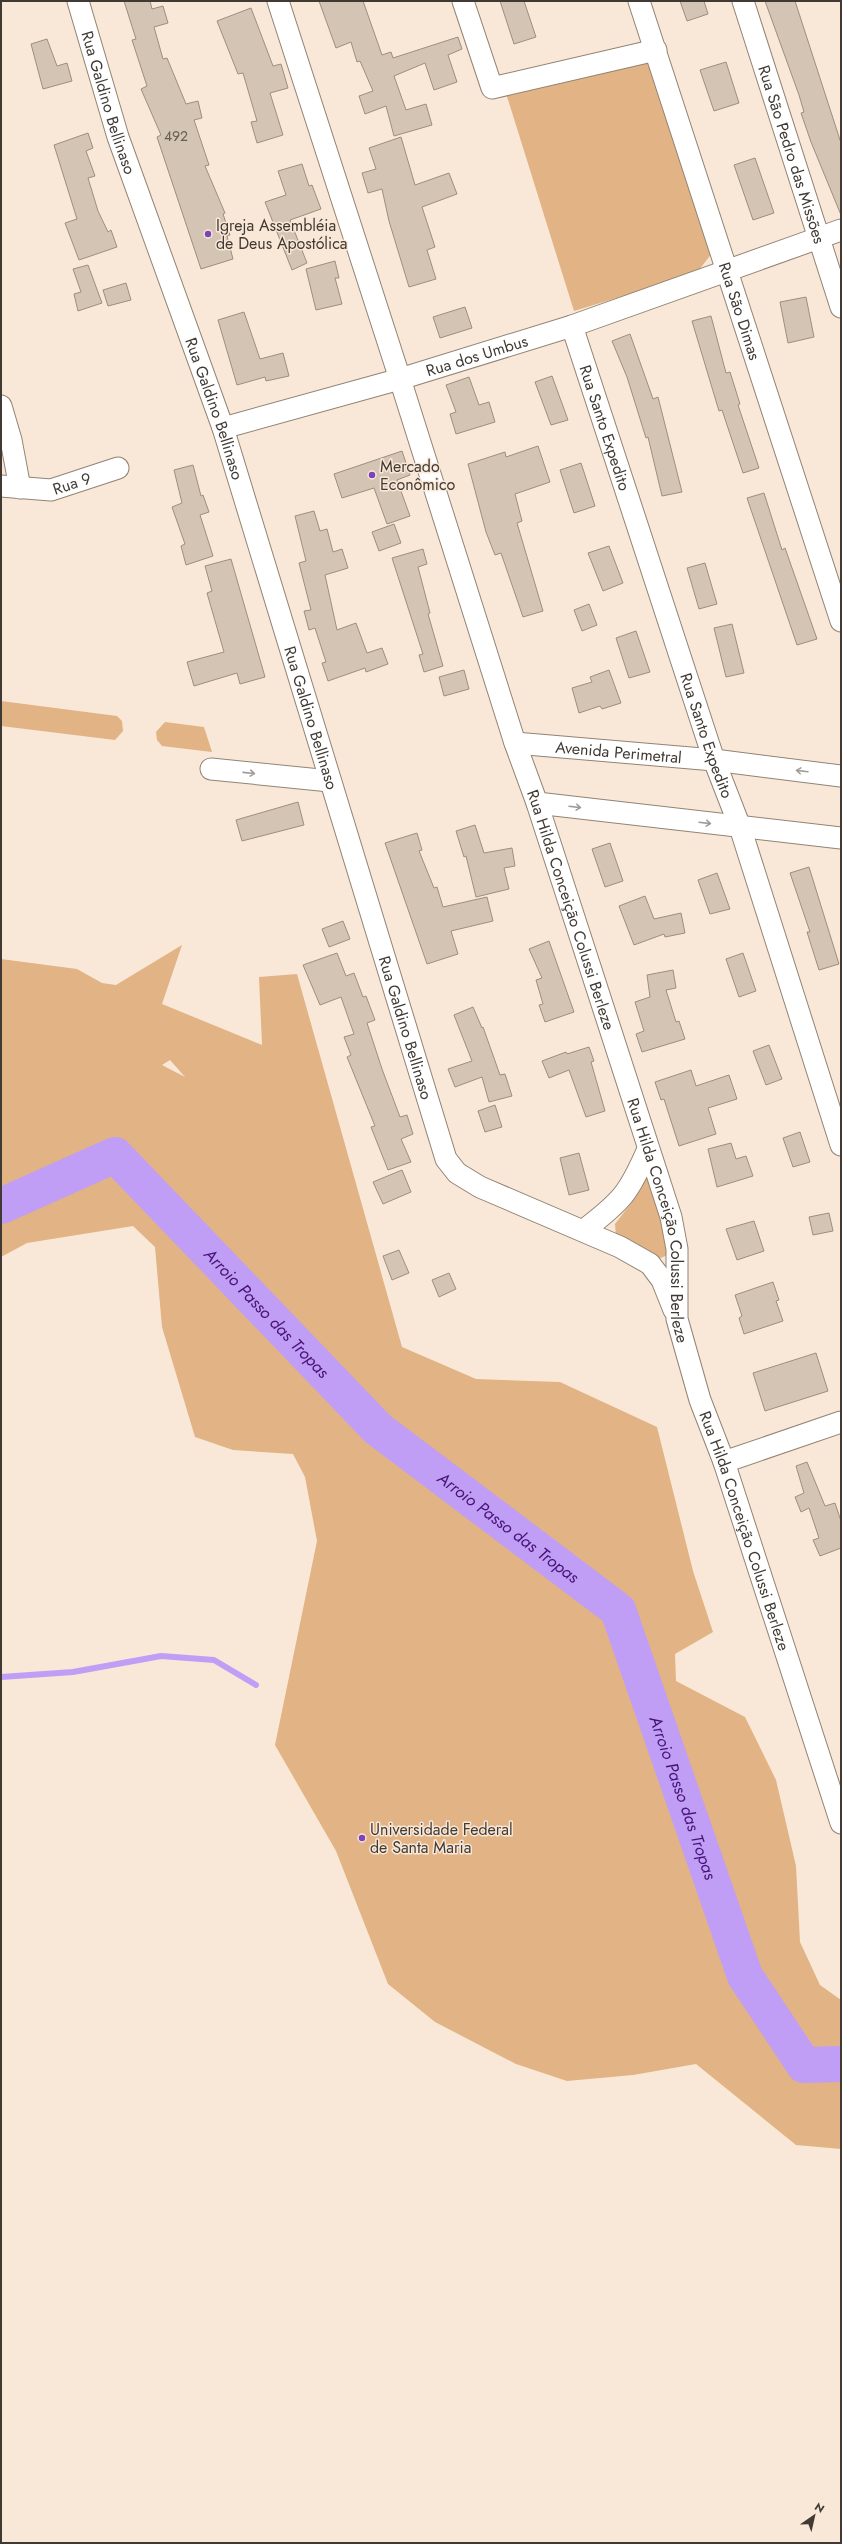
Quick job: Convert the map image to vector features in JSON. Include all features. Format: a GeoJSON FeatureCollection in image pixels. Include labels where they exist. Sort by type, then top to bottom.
{"type":"FeatureCollection","features":[{"type":"Feature","properties":{"kind":"street","name":"Rua Galdino Bellinaso"},"geometry":{"type":"LineString","coordinates":[[78,1],[118,137],[223,428],[446,1159],[457,1174],[480,1187],[584,1230],[620,1247],[650,1264],[662,1280],[677,1319]]}},
{"type":"Feature","properties":{"kind":"street","name":"Rua Hilda Conceição Colussi Berleze"},"geometry":{"type":"LineString","coordinates":[[278,1],[400,379],[515,743],[537,803],[671,1217],[677,1258],[677,1319],[700,1400],[724,1462],[841,1823]]}},
{"type":"Feature","properties":{"kind":"street"},"geometry":{"type":"LineString","coordinates":[[463,1],[492,88],[656,50]]}},
{"type":"Feature","properties":{"kind":"street","name":"Rua São Dimas"},"geometry":{"type":"LineString","coordinates":[[639,1],[841,621]]}},
{"type":"Feature","properties":{"kind":"street","name":"Rua São Pedro das Missões"},"geometry":{"type":"LineString","coordinates":[[743,1],[841,308]]}},
{"type":"Feature","properties":{"kind":"street","name":"Rua dos Umbus"},"geometry":{"type":"LineString","coordinates":[[223,428],[400,379],[572,326],[726,269],[841,230]]}},
{"type":"Feature","properties":{"kind":"street","name":"Rua Santo Expedito"},"geometry":{"type":"LineString","coordinates":[[572,326],[714,760],[740,827],[841,1145]]}},
{"type":"Feature","properties":{"kind":"street"},"geometry":{"type":"LineString","coordinates":[[1,406],[11,440],[10,487]]}},
{"type":"Feature","properties":{"kind":"street","name":"Rua 9"},"geometry":{"type":"LineString","coordinates":[[10,487],[51,490],[118,468]]}},
{"type":"Feature","properties":{"kind":"street","name":"Avenida Perimetral"},"geometry":{"type":"LineString","coordinates":[[515,743],[714,760],[841,776]]}},
{"type":"Feature","properties":{"kind":"street"},"geometry":{"type":"LineString","coordinates":[[211,769],[330,781]]}},
{"type":"Feature","properties":{"kind":"street"},"geometry":{"type":"LineString","coordinates":[[537,803],[841,838]]}},
{"type":"Feature","properties":{"kind":"street"},"geometry":{"type":"LineString","coordinates":[[584,1230],[622,1199],[633,1183],[648,1149]]}},
{"type":"Feature","properties":{"kind":"street"},"geometry":{"type":"LineString","coordinates":[[654,1270],[677,1258]]}},
{"type":"Feature","properties":{"kind":"street"},"geometry":{"type":"LineString","coordinates":[[724,1462],[841,1422]]}},
{"type":"Feature","properties":{"kind":"shaded area"},"geometry":{"type":"Polygon","coordinates":[[[647,59],[712,253],[696,274],[574,311],[505,90],[647,59]]]}},
{"type":"Feature","properties":{"kind":"shaded area"},"geometry":{"type":"Polygon","coordinates":[[[1,701],[117,716],[122,721],[123,731],[115,740],[1,726],[1,701]]]}},
{"type":"Feature","properties":{"kind":"shaded area"},"geometry":{"type":"Polygon","coordinates":[[[165,722],[204,727],[212,752],[162,746],[157,740],[156,732],[165,722]]]}},
{"type":"Feature","properties":{"kind":"shaded area"},"geometry":{"type":"Polygon","coordinates":[[[182,945],[162,1004],[262,1045],[259,977],[297,974],[402,1347],[476,1379],[560,1382],[657,1427],[693,1571],[713,1632],[675,1654],[676,1681],[745,1717],[776,1780],[796,1866],[800,1942],[820,1985],[841,2000],[841,2149],[796,2145],[696,2064],[633,2075],[567,2081],[516,2064],[435,2022],[388,1984],[336,1851],[275,1745],[317,1541],[305,1477],[293,1454],[233,1450],[195,1437],[162,1327],[155,1247],[133,1226],[27,1243],[1,1257],[1,959],[77,969],[102,983],[116,985],[182,945]],[[170,1060],[162,1065],[185,1077],[170,1060]]]}},
{"type":"Feature","properties":{"kind":"shaded area"},"geometry":{"type":"Polygon","coordinates":[[[647,1170],[666,1224],[668,1255],[653,1261],[616,1237],[615,1224],[632,1202],[647,1170]]]}},
{"type":"Feature","properties":{"kind":"building"},"geometry":{"type":"Polygon","coordinates":[[[124,1],[150,1],[152,9],[163,6],[168,23],[154,27],[163,59],[167,58],[186,104],[198,101],[202,118],[194,120],[209,165],[205,166],[225,213],[223,214],[230,235],[227,236],[233,259],[201,269],[157,137],[161,135],[141,89],[147,86],[132,40],[136,39],[124,1]]]}},
{"type":"Feature","properties":{"kind":"building"},"geometry":{"type":"Polygon","coordinates":[[[319,1],[363,1],[382,55],[391,52],[393,58],[458,37],[462,49],[448,55],[457,82],[434,90],[425,63],[394,76],[406,110],[426,104],[432,125],[394,136],[386,106],[365,114],[359,96],[373,91],[360,61],[357,62],[351,42],[336,48],[319,1]]]}},
{"type":"Feature","properties":{"kind":"building"},"geometry":{"type":"Polygon","coordinates":[[[500,1],[524,1],[536,37],[514,44],[500,1]]]}},
{"type":"Feature","properties":{"kind":"building"},"geometry":{"type":"Polygon","coordinates":[[[680,1],[704,1],[708,14],[687,21],[680,1]]]}},
{"type":"Feature","properties":{"kind":"building"},"geometry":{"type":"Polygon","coordinates":[[[765,1],[795,1],[841,143],[841,215],[811,142],[801,113],[804,112],[799,95],[765,1]]]}},
{"type":"Feature","properties":{"kind":"building"},"geometry":{"type":"Polygon","coordinates":[[[251,8],[273,66],[281,64],[288,88],[270,93],[283,135],[257,143],[251,122],[257,121],[243,73],[238,74],[217,21],[251,8]]]}},
{"type":"Feature","properties":{"kind":"building"},"geometry":{"type":"Polygon","coordinates":[[[47,39],[57,66],[67,63],[72,81],[43,89],[31,44],[47,39]]]}},
{"type":"Feature","properties":{"kind":"building"},"geometry":{"type":"Polygon","coordinates":[[[726,62],[739,103],[714,111],[700,70],[726,62]]]}},
{"type":"Feature","properties":{"kind":"building"},"geometry":{"type":"Polygon","coordinates":[[[88,133],[93,148],[86,151],[95,176],[88,178],[98,211],[108,232],[111,230],[117,247],[79,260],[65,223],[77,219],[54,145],[88,133]]]}},
{"type":"Feature","properties":{"kind":"building"},"geometry":{"type":"Polygon","coordinates":[[[401,137],[415,185],[449,173],[457,194],[422,207],[435,247],[427,250],[436,279],[409,287],[389,221],[382,189],[368,193],[362,173],[376,169],[369,148],[401,137]]]}},
{"type":"Feature","properties":{"kind":"building"},"geometry":{"type":"Polygon","coordinates":[[[755,158],[774,213],[753,220],[734,165],[755,158]]]}},
{"type":"Feature","properties":{"kind":"building"},"geometry":{"type":"Polygon","coordinates":[[[302,164],[309,186],[312,185],[321,209],[290,220],[307,263],[292,270],[265,202],[286,195],[278,171],[302,164]]]}},
{"type":"Feature","properties":{"kind":"building"},"geometry":{"type":"Polygon","coordinates":[[[335,261],[339,278],[335,278],[342,304],[316,310],[306,269],[335,261]]]}},
{"type":"Feature","properties":{"kind":"building"},"geometry":{"type":"Polygon","coordinates":[[[88,265],[102,303],[78,311],[74,294],[81,292],[73,269],[88,265]]]}},
{"type":"Feature","properties":{"kind":"building"},"geometry":{"type":"Polygon","coordinates":[[[126,283],[131,300],[108,306],[103,290],[126,283]]]}},
{"type":"Feature","properties":{"kind":"building"},"geometry":{"type":"Polygon","coordinates":[[[806,297],[814,337],[788,343],[780,302],[806,297]]]}},
{"type":"Feature","properties":{"kind":"building"},"geometry":{"type":"Polygon","coordinates":[[[465,307],[472,328],[440,338],[433,317],[465,307]]]}},
{"type":"Feature","properties":{"kind":"building"},"geometry":{"type":"Polygon","coordinates":[[[244,312],[260,359],[283,353],[289,376],[266,381],[265,377],[237,385],[218,320],[244,312]]]}},
{"type":"Feature","properties":{"kind":"building"},"geometry":{"type":"Polygon","coordinates":[[[711,316],[726,373],[730,372],[740,404],[738,405],[759,468],[743,473],[722,410],[719,411],[692,321],[711,316]]]}},
{"type":"Feature","properties":{"kind":"building"},"geometry":{"type":"Polygon","coordinates":[[[630,334],[653,399],[658,397],[682,492],[662,496],[648,437],[646,438],[627,377],[612,341],[630,334]]]}},
{"type":"Feature","properties":{"kind":"building"},"geometry":{"type":"Polygon","coordinates":[[[552,376],[568,420],[551,425],[535,382],[552,376]]]}},
{"type":"Feature","properties":{"kind":"building"},"geometry":{"type":"Polygon","coordinates":[[[469,377],[479,405],[489,402],[495,422],[456,434],[450,414],[456,412],[446,385],[469,377]]]}},
{"type":"Feature","properties":{"kind":"building"},"geometry":{"type":"Polygon","coordinates":[[[538,446],[550,482],[515,494],[522,521],[517,523],[543,611],[523,617],[501,553],[495,555],[486,532],[468,464],[505,452],[506,457],[538,446]]]}},
{"type":"Feature","properties":{"kind":"building","name":"Mercado Econômico"},"geometry":{"type":"Polygon","coordinates":[[[402,451],[410,475],[397,480],[410,516],[387,524],[374,488],[342,498],[334,474],[402,451]]]}},
{"type":"Feature","properties":{"kind":"building"},"geometry":{"type":"Polygon","coordinates":[[[581,463],[595,506],[574,513],[560,470],[581,463]]]}},
{"type":"Feature","properties":{"kind":"building"},"geometry":{"type":"Polygon","coordinates":[[[193,465],[201,496],[203,495],[209,512],[200,515],[213,556],[186,565],[181,546],[185,544],[172,507],[182,503],[174,470],[193,465]]]}},
{"type":"Feature","properties":{"kind":"building"},"geometry":{"type":"Polygon","coordinates":[[[764,493],[782,550],[785,548],[817,639],[797,645],[747,498],[764,493]]]}},
{"type":"Feature","properties":{"kind":"building"},"geometry":{"type":"Polygon","coordinates":[[[314,511],[320,531],[327,529],[333,552],[342,549],[348,568],[325,575],[337,630],[356,623],[367,653],[382,648],[388,664],[366,672],[365,668],[328,681],[322,663],[326,662],[315,628],[309,630],[304,611],[311,610],[299,563],[306,561],[295,516],[314,511]]]}},
{"type":"Feature","properties":{"kind":"building"},"geometry":{"type":"Polygon","coordinates":[[[394,524],[401,543],[379,551],[372,532],[394,524]]]}},
{"type":"Feature","properties":{"kind":"building"},"geometry":{"type":"Polygon","coordinates":[[[609,546],[623,583],[603,591],[588,553],[609,546]]]}},
{"type":"Feature","properties":{"kind":"building"},"geometry":{"type":"Polygon","coordinates":[[[423,549],[427,564],[418,567],[430,613],[428,614],[443,666],[424,672],[419,655],[423,654],[392,558],[423,549]]]}},
{"type":"Feature","properties":{"kind":"building"},"geometry":{"type":"Polygon","coordinates":[[[231,559],[265,677],[240,684],[237,673],[194,686],[187,662],[224,652],[207,593],[212,591],[205,566],[231,559]]]}},
{"type":"Feature","properties":{"kind":"building"},"geometry":{"type":"Polygon","coordinates":[[[705,563],[717,604],[699,609],[687,568],[705,563]]]}},
{"type":"Feature","properties":{"kind":"building"},"geometry":{"type":"Polygon","coordinates":[[[589,604],[597,625],[582,631],[574,610],[589,604]]]}},
{"type":"Feature","properties":{"kind":"building"},"geometry":{"type":"Polygon","coordinates":[[[732,624],[744,673],[726,677],[714,628],[732,624]]]}},
{"type":"Feature","properties":{"kind":"building"},"geometry":{"type":"Polygon","coordinates":[[[636,631],[650,672],[629,678],[616,638],[636,631]]]}},
{"type":"Feature","properties":{"kind":"building"},"geometry":{"type":"Polygon","coordinates":[[[464,670],[469,689],[444,696],[439,677],[464,670]]]}},
{"type":"Feature","properties":{"kind":"building"},"geometry":{"type":"Polygon","coordinates":[[[609,670],[621,703],[602,709],[600,706],[579,713],[572,688],[592,682],[590,677],[609,670]]]}},
{"type":"Feature","properties":{"kind":"building"},"geometry":{"type":"Polygon","coordinates":[[[298,802],[304,825],[242,841],[236,820],[298,802]]]}},
{"type":"Feature","properties":{"kind":"building"},"geometry":{"type":"Polygon","coordinates":[[[475,825],[484,853],[512,848],[515,866],[504,868],[509,889],[476,897],[466,856],[464,857],[456,831],[475,825]]]}},
{"type":"Feature","properties":{"kind":"building"},"geometry":{"type":"Polygon","coordinates":[[[417,833],[422,850],[419,851],[434,888],[437,887],[443,907],[487,897],[493,921],[451,931],[458,954],[427,964],[385,843],[417,833]]]}},
{"type":"Feature","properties":{"kind":"building"},"geometry":{"type":"Polygon","coordinates":[[[610,843],[623,881],[605,887],[592,849],[610,843]]]}},
{"type":"Feature","properties":{"kind":"building"},"geometry":{"type":"Polygon","coordinates":[[[809,867],[839,964],[819,970],[807,932],[810,932],[790,873],[809,867]]]}},
{"type":"Feature","properties":{"kind":"building"},"geometry":{"type":"Polygon","coordinates":[[[717,873],[730,909],[710,914],[698,880],[717,873]]]}},
{"type":"Feature","properties":{"kind":"building"},"geometry":{"type":"Polygon","coordinates":[[[645,896],[654,919],[681,913],[685,933],[665,937],[664,934],[634,945],[619,906],[645,896]]]}},
{"type":"Feature","properties":{"kind":"building"},"geometry":{"type":"Polygon","coordinates":[[[343,921],[350,939],[329,947],[322,929],[343,921]]]}},
{"type":"Feature","properties":{"kind":"building"},"geometry":{"type":"Polygon","coordinates":[[[549,941],[574,1012],[545,1022],[539,1005],[543,1004],[536,980],[542,978],[529,949],[549,941]]]}},
{"type":"Feature","properties":{"kind":"building"},"geometry":{"type":"Polygon","coordinates":[[[337,953],[346,976],[354,973],[363,997],[366,996],[375,1020],[367,1023],[382,1069],[400,1117],[407,1115],[413,1134],[401,1139],[411,1162],[388,1170],[371,1127],[375,1126],[347,1057],[351,1055],[344,1037],[354,1034],[341,997],[320,1005],[303,965],[337,953]]]}},
{"type":"Feature","properties":{"kind":"building"},"geometry":{"type":"Polygon","coordinates":[[[743,953],[756,991],[739,997],[726,959],[743,953]]]}},
{"type":"Feature","properties":{"kind":"building"},"geometry":{"type":"Polygon","coordinates":[[[673,970],[676,988],[666,990],[676,1022],[679,1021],[685,1039],[642,1052],[636,1034],[644,1031],[635,1002],[650,997],[647,975],[673,970]]]}},
{"type":"Feature","properties":{"kind":"building"},"geometry":{"type":"Polygon","coordinates":[[[473,1007],[482,1028],[483,1027],[500,1075],[505,1074],[512,1096],[489,1102],[482,1077],[455,1087],[448,1069],[472,1061],[454,1015],[473,1007]]]}},
{"type":"Feature","properties":{"kind":"building"},"geometry":{"type":"Polygon","coordinates":[[[769,1045],[782,1079],[766,1085],[753,1051],[769,1045]]]}},
{"type":"Feature","properties":{"kind":"building"},"geometry":{"type":"Polygon","coordinates":[[[589,1047],[594,1061],[591,1062],[605,1111],[586,1117],[569,1070],[549,1078],[542,1061],[566,1052],[567,1054],[589,1047]]]}},
{"type":"Feature","properties":{"kind":"building"},"geometry":{"type":"Polygon","coordinates":[[[691,1070],[696,1086],[729,1075],[737,1099],[708,1108],[716,1134],[679,1146],[664,1099],[661,1100],[655,1082],[691,1070]]]}},
{"type":"Feature","properties":{"kind":"building"},"geometry":{"type":"Polygon","coordinates":[[[495,1105],[502,1127],[485,1132],[478,1111],[495,1105]]]}},
{"type":"Feature","properties":{"kind":"building"},"geometry":{"type":"Polygon","coordinates":[[[800,1132],[810,1162],[793,1167],[783,1138],[800,1132]]]}},
{"type":"Feature","properties":{"kind":"building"},"geometry":{"type":"Polygon","coordinates":[[[731,1143],[736,1159],[746,1156],[753,1176],[717,1187],[708,1149],[731,1143]]]}},
{"type":"Feature","properties":{"kind":"building"},"geometry":{"type":"Polygon","coordinates":[[[579,1153],[589,1190],[569,1195],[560,1158],[579,1153]]]}},
{"type":"Feature","properties":{"kind":"building"},"geometry":{"type":"Polygon","coordinates":[[[402,1170],[411,1192],[383,1204],[373,1182],[402,1170]]]}},
{"type":"Feature","properties":{"kind":"building"},"geometry":{"type":"Polygon","coordinates":[[[829,1213],[833,1231],[813,1235],[809,1217],[829,1213]]]}},
{"type":"Feature","properties":{"kind":"building"},"geometry":{"type":"Polygon","coordinates":[[[754,1221],[764,1251],[737,1260],[726,1229],[754,1221]]]}},
{"type":"Feature","properties":{"kind":"building"},"geometry":{"type":"Polygon","coordinates":[[[399,1250],[409,1273],[392,1280],[383,1256],[399,1250]]]}},
{"type":"Feature","properties":{"kind":"building"},"geometry":{"type":"Polygon","coordinates":[[[449,1273],[456,1289],[439,1297],[432,1280],[449,1273]]]}},
{"type":"Feature","properties":{"kind":"building"},"geometry":{"type":"Polygon","coordinates":[[[773,1282],[779,1300],[776,1301],[783,1321],[744,1334],[739,1318],[742,1316],[735,1295],[773,1282]]]}},
{"type":"Feature","properties":{"kind":"building"},"geometry":{"type":"Polygon","coordinates":[[[816,1353],[828,1391],[765,1411],[753,1373],[816,1353]]]}},
{"type":"Feature","properties":{"kind":"building"},"geometry":{"type":"Polygon","coordinates":[[[807,1462],[825,1506],[835,1503],[841,1521],[841,1548],[820,1556],[813,1540],[819,1538],[809,1508],[801,1512],[795,1497],[804,1493],[796,1466],[807,1462]]]}},
{"type":"Feature","properties":{"kind":"waterway","name":"Arroio Passo das Tropas"},"geometry":{"type":"LineString","coordinates":[[1,1206],[115,1155],[378,1429],[618,1610],[745,1976],[804,2065],[841,2064]]}},
{"type":"Feature","properties":{"kind":"waterway"},"geometry":{"type":"LineString","coordinates":[[1,1677],[73,1672],[161,1656],[214,1660],[256,1685]]}},
{"type":"Feature","properties":{"kind":"place","name":"Igreja Assembléia de Deus Apostólica"},"geometry":{"type":"Point","coordinates":[208,234]}},
{"type":"Feature","properties":{"kind":"place","name":"Mercado Econômico"},"geometry":{"type":"Point","coordinates":[372,475]}},
{"type":"Feature","properties":{"kind":"place","name":"Universidade Federal de Santa Maria"},"geometry":{"type":"Point","coordinates":[362,1838]}}]}
